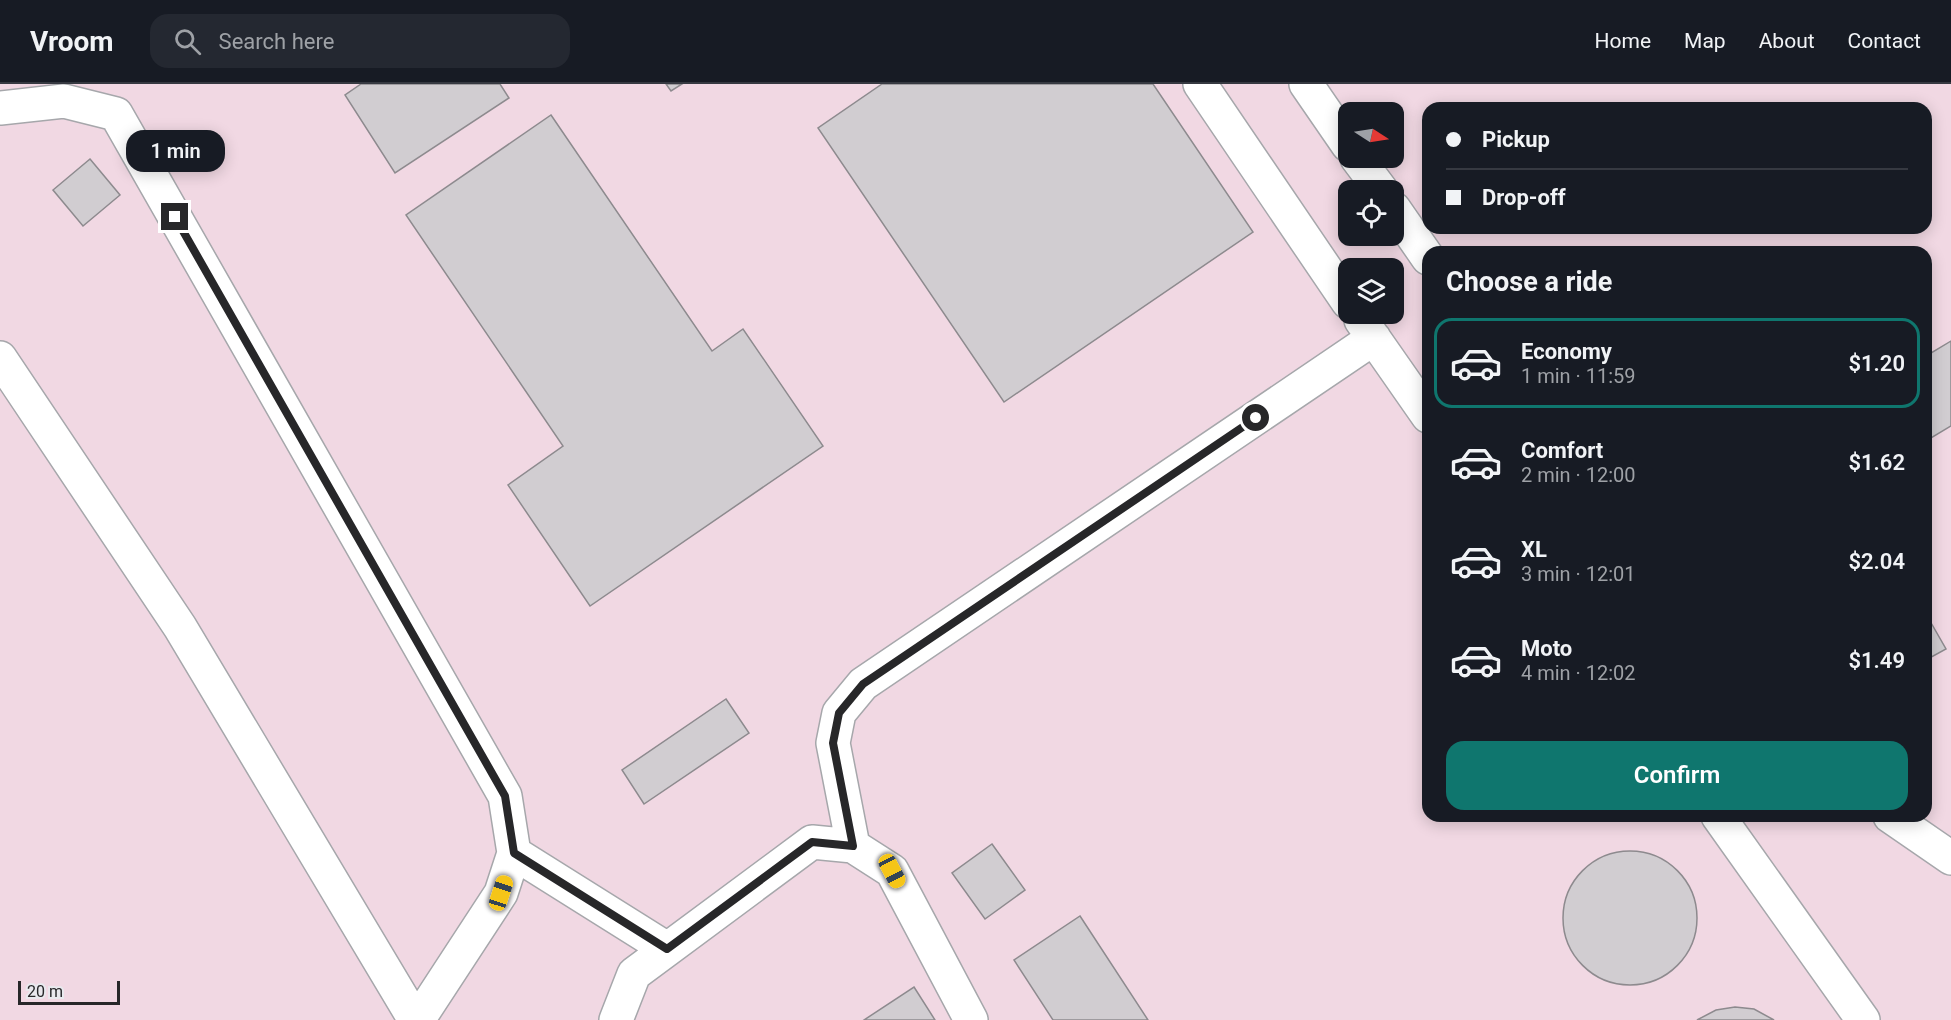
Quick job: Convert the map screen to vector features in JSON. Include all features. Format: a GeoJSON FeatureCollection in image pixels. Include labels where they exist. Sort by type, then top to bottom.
{"type":"FeatureCollection","features":[{"type":"Feature","properties":{"kind":"lane"},"geometry":{"type":"LineString","coordinates":[[1200,84],[1338,287]]}},
{"type":"Feature","properties":{"kind":"lane"},"geometry":{"type":"LineString","coordinates":[[1306,84],[1338,130]]}},
{"type":"Feature","properties":{"kind":"lane"},"geometry":{"type":"LineString","coordinates":[[0,108],[64,101],[116,114],[505,796],[514,853],[501,893],[416,1020],[180,627],[0,358]]}},
{"type":"Feature","properties":{"kind":"lane"},"geometry":{"type":"LineString","coordinates":[[1404,223],[1422,249]]}},
{"type":"Feature","properties":{"kind":"lane"},"geometry":{"type":"LineString","coordinates":[[853,846],[833,743],[839,713],[863,684],[1365,326],[1422,407]]}},
{"type":"Feature","properties":{"kind":"lane"},"geometry":{"type":"LineString","coordinates":[[1722,822],[1863,1020]]}},
{"type":"Feature","properties":{"kind":"lane"},"geometry":{"type":"LineString","coordinates":[[1899,822],[1951,858]]}},
{"type":"Feature","properties":{"kind":"lane"},"geometry":{"type":"LineString","coordinates":[[616,1020],[634,974],[812,842],[853,846],[892,871],[971,1020]]}},
{"type":"Feature","properties":{"kind":"lane"},"geometry":{"type":"LineString","coordinates":[[514,853],[667,949]]}},
{"type":"Feature","properties":{"kind":"shaded area"},"geometry":{"type":"Polygon","coordinates":[[[0,84],[1951,84],[1951,1020],[0,1020],[0,84]]]}},
{"type":"Feature","properties":{"kind":"building"},"geometry":{"type":"Polygon","coordinates":[[[361,84],[500,84],[509,98],[395,173],[345,95],[361,84]]]}},
{"type":"Feature","properties":{"kind":"building"},"geometry":{"type":"Polygon","coordinates":[[[666,84],[682,84],[671,91],[666,84]]]}},
{"type":"Feature","properties":{"kind":"building"},"geometry":{"type":"Polygon","coordinates":[[[882,84],[1153,84],[1253,232],[1004,402],[818,128],[882,84]]]}},
{"type":"Feature","properties":{"kind":"building"},"geometry":{"type":"Polygon","coordinates":[[[551,115],[712,351],[743,329],[823,446],[590,606],[508,485],[563,446],[406,215],[551,115]]]}},
{"type":"Feature","properties":{"kind":"building"},"geometry":{"type":"Polygon","coordinates":[[[90,159],[120,195],[83,226],[53,190],[90,159]]]}},
{"type":"Feature","properties":{"kind":"building"},"geometry":{"type":"Polygon","coordinates":[[[1951,341],[1951,426],[1932,437],[1932,352],[1951,341]]]}},
{"type":"Feature","properties":{"kind":"building"},"geometry":{"type":"Polygon","coordinates":[[[1932,624],[1946,649],[1932,657],[1932,624]]]}},
{"type":"Feature","properties":{"kind":"building"},"geometry":{"type":"Polygon","coordinates":[[[726,699],[749,733],[644,804],[622,770],[726,699]]]}},
{"type":"Feature","properties":{"kind":"building"},"geometry":{"type":"Polygon","coordinates":[[[992,844],[1025,890],[985,919],[952,873],[992,844]]]}},
{"type":"Feature","properties":{"kind":"building"},"geometry":{"type":"Polygon","coordinates":[[[1630,851],[1656,856],[1678,870],[1692,892],[1697,918],[1692,944],[1678,966],[1656,980],[1630,985],[1604,980],[1582,966],[1568,944],[1563,918],[1568,892],[1582,870],[1604,856],[1630,851]]]}},
{"type":"Feature","properties":{"kind":"building"},"geometry":{"type":"Polygon","coordinates":[[[1080,916],[1148,1020],[1053,1020],[1014,960],[1080,916]]]}},
{"type":"Feature","properties":{"kind":"building"},"geometry":{"type":"Polygon","coordinates":[[[914,987],[935,1020],[864,1020],[914,987]]]}},
{"type":"Feature","properties":{"kind":"building"},"geometry":{"type":"Polygon","coordinates":[[[1735,1007],[1754,1009],[1774,1020],[1697,1020],[1716,1010],[1735,1007]]]}},
{"type":"Feature","properties":{"kind":"route"},"geometry":{"type":"LineString","coordinates":[[175,217],[505,796],[514,853],[667,949],[812,842],[853,846],[833,743],[839,713],[863,684],[1256,418]]}}]}
